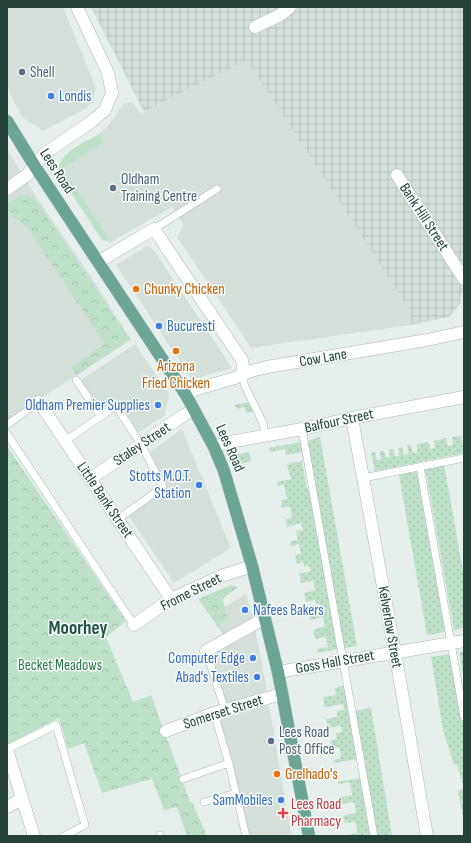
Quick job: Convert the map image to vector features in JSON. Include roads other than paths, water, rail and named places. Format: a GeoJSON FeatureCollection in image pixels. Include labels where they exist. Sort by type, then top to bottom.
{"type":"FeatureCollection","features":[{"type":"Feature","properties":{"kind":"main road","name":"Lees Road"},"geometry":{"type":"LineString","coordinates":[[7,121],[34,165],[186,395],[214,447],[224,471],[252,566],[278,672],[309,836]]}},
{"type":"Feature","properties":{"kind":"street"},"geometry":{"type":"LineString","coordinates":[[7,189],[27,175],[34,165],[48,151],[91,122],[105,110],[112,93],[108,73],[77,7]]}},
{"type":"Feature","properties":{"kind":"street"},"geometry":{"type":"LineString","coordinates":[[255,27],[280,15],[290,7]]}},
{"type":"Feature","properties":{"kind":"street","name":"Bank Hill Street"},"geometry":{"type":"LineString","coordinates":[[397,175],[464,279]]}},
{"type":"Feature","properties":{"kind":"street"},"geometry":{"type":"LineString","coordinates":[[98,262],[154,229],[242,360],[244,374]]}},
{"type":"Feature","properties":{"kind":"street","name":"Cow Lane"},"geometry":{"type":"LineString","coordinates":[[186,395],[197,389],[267,367],[427,340],[464,332]]}},
{"type":"Feature","properties":{"kind":"street","name":"Balfour Street"},"geometry":{"type":"LineString","coordinates":[[214,447],[224,443],[464,397]]}},
{"type":"Feature","properties":{"kind":"street","name":"Little Bank Street"},"geometry":{"type":"LineString","coordinates":[[39,402],[171,599]]}},
{"type":"Feature","properties":{"kind":"street","name":"Staley Street"},"geometry":{"type":"LineString","coordinates":[[90,479],[184,415],[194,410]]}},
{"type":"Feature","properties":{"kind":"street","name":"Kelverlow Street"},"geometry":{"type":"LineString","coordinates":[[352,418],[364,478],[427,836]]}},
{"type":"Feature","properties":{"kind":"street","name":"Frome Street"},"geometry":{"type":"LineString","coordinates":[[134,625],[171,599],[224,575],[252,566]]}},
{"type":"Feature","properties":{"kind":"street"},"geometry":{"type":"LineString","coordinates":[[206,651],[256,623],[265,620]]}},
{"type":"Feature","properties":{"kind":"street","name":"Goss Hall Street"},"geometry":{"type":"LineString","coordinates":[[278,672],[464,641]]}},
{"type":"Feature","properties":{"kind":"street","name":"Somerset Street"},"geometry":{"type":"LineString","coordinates":[[166,731],[219,712],[282,694]]}},
{"type":"Feature","properties":{"kind":"street"},"geometry":{"type":"LineString","coordinates":[[7,749],[34,836]]}},
{"type":"Feature","properties":{"kind":"street"},"geometry":{"type":"LineString","coordinates":[[7,807],[22,799]]}},
{"type":"Feature","properties":{"kind":"lane"},"geometry":{"type":"LineString","coordinates":[[154,229],[217,189]]}},
{"type":"Feature","properties":{"kind":"lane"},"geometry":{"type":"LineString","coordinates":[[244,374],[244,384],[263,424],[265,435]]}},
{"type":"Feature","properties":{"kind":"lane"},"geometry":{"type":"LineString","coordinates":[[76,380],[101,417]]}},
{"type":"Feature","properties":{"kind":"lane"},"geometry":{"type":"LineString","coordinates":[[7,424],[39,402]]}},
{"type":"Feature","properties":{"kind":"lane"},"geometry":{"type":"LineString","coordinates":[[65,441],[116,406],[141,444],[163,487],[118,519]]}},
{"type":"Feature","properties":{"kind":"lane"},"geometry":{"type":"LineString","coordinates":[[302,429],[374,836]]}},
{"type":"Feature","properties":{"kind":"lane"},"geometry":{"type":"LineString","coordinates":[[7,434],[134,625]]}},
{"type":"Feature","properties":{"kind":"lane"},"geometry":{"type":"LineString","coordinates":[[364,478],[464,458]]}},
{"type":"Feature","properties":{"kind":"lane"},"geometry":{"type":"LineString","coordinates":[[420,467],[464,717]]}},
{"type":"Feature","properties":{"kind":"lane"},"geometry":{"type":"LineString","coordinates":[[206,651],[246,836]]}},
{"type":"Feature","properties":{"kind":"lane"},"geometry":{"type":"LineString","coordinates":[[7,749],[56,725],[84,825],[64,836]]}},
{"type":"Feature","properties":{"kind":"lane"},"geometry":{"type":"LineString","coordinates":[[184,779],[229,763]]}},
{"type":"Feature","properties":{"kind":"lane"},"geometry":{"type":"LineString","coordinates":[[204,802],[236,794]]}},
{"type":"Feature","properties":{"kind":"place","name":"Shell"},"geometry":{"type":"Point","coordinates":[22,72]}},
{"type":"Feature","properties":{"kind":"place","name":"Londis"},"geometry":{"type":"Point","coordinates":[51,96]}},
{"type":"Feature","properties":{"kind":"place","name":"Oldham Training Centre"},"geometry":{"type":"Point","coordinates":[113,188]}},
{"type":"Feature","properties":{"kind":"place","name":"Chunky Chicken"},"geometry":{"type":"Point","coordinates":[136,289]}},
{"type":"Feature","properties":{"kind":"place","name":"Bucuresti"},"geometry":{"type":"Point","coordinates":[159,326]}},
{"type":"Feature","properties":{"kind":"place","name":"Arizona Fried Chicken"},"geometry":{"type":"Point","coordinates":[176,351]}},
{"type":"Feature","properties":{"kind":"place","name":"Oldham Premier Supplies"},"geometry":{"type":"Point","coordinates":[158,405]}},
{"type":"Feature","properties":{"kind":"place","name":"Stotts M.O.T. Station"},"geometry":{"type":"Point","coordinates":[199,485]}},
{"type":"Feature","properties":{"kind":"place","name":"Nafees Bakers"},"geometry":{"type":"Point","coordinates":[245,610]}},
{"type":"Feature","properties":{"kind":"place","name":"Computer Edge"},"geometry":{"type":"Point","coordinates":[253,658]}},
{"type":"Feature","properties":{"kind":"place","name":"Abad's Textiles"},"geometry":{"type":"Point","coordinates":[257,677]}},
{"type":"Feature","properties":{"kind":"place","name":"Lees Road Post Office"},"geometry":{"type":"Point","coordinates":[271,741]}},
{"type":"Feature","properties":{"kind":"place","name":"Grelhado's"},"geometry":{"type":"Point","coordinates":[277,774]}},
{"type":"Feature","properties":{"kind":"place","name":"SamMobiles"},"geometry":{"type":"Point","coordinates":[281,800]}},
{"type":"Feature","properties":{"kind":"place","name":"Lees Road Pharmacy"},"geometry":{"type":"Point","coordinates":[283,813]}},
{"type":"Feature","properties":{"kind":"district","name":"Moorhey"},"geometry":{"type":"Point","coordinates":[78,628]}},
{"type":"Feature","properties":{"kind":"park label","name":"Becket Meadows"},"geometry":{"type":"Point","coordinates":[60,665]}}]}
